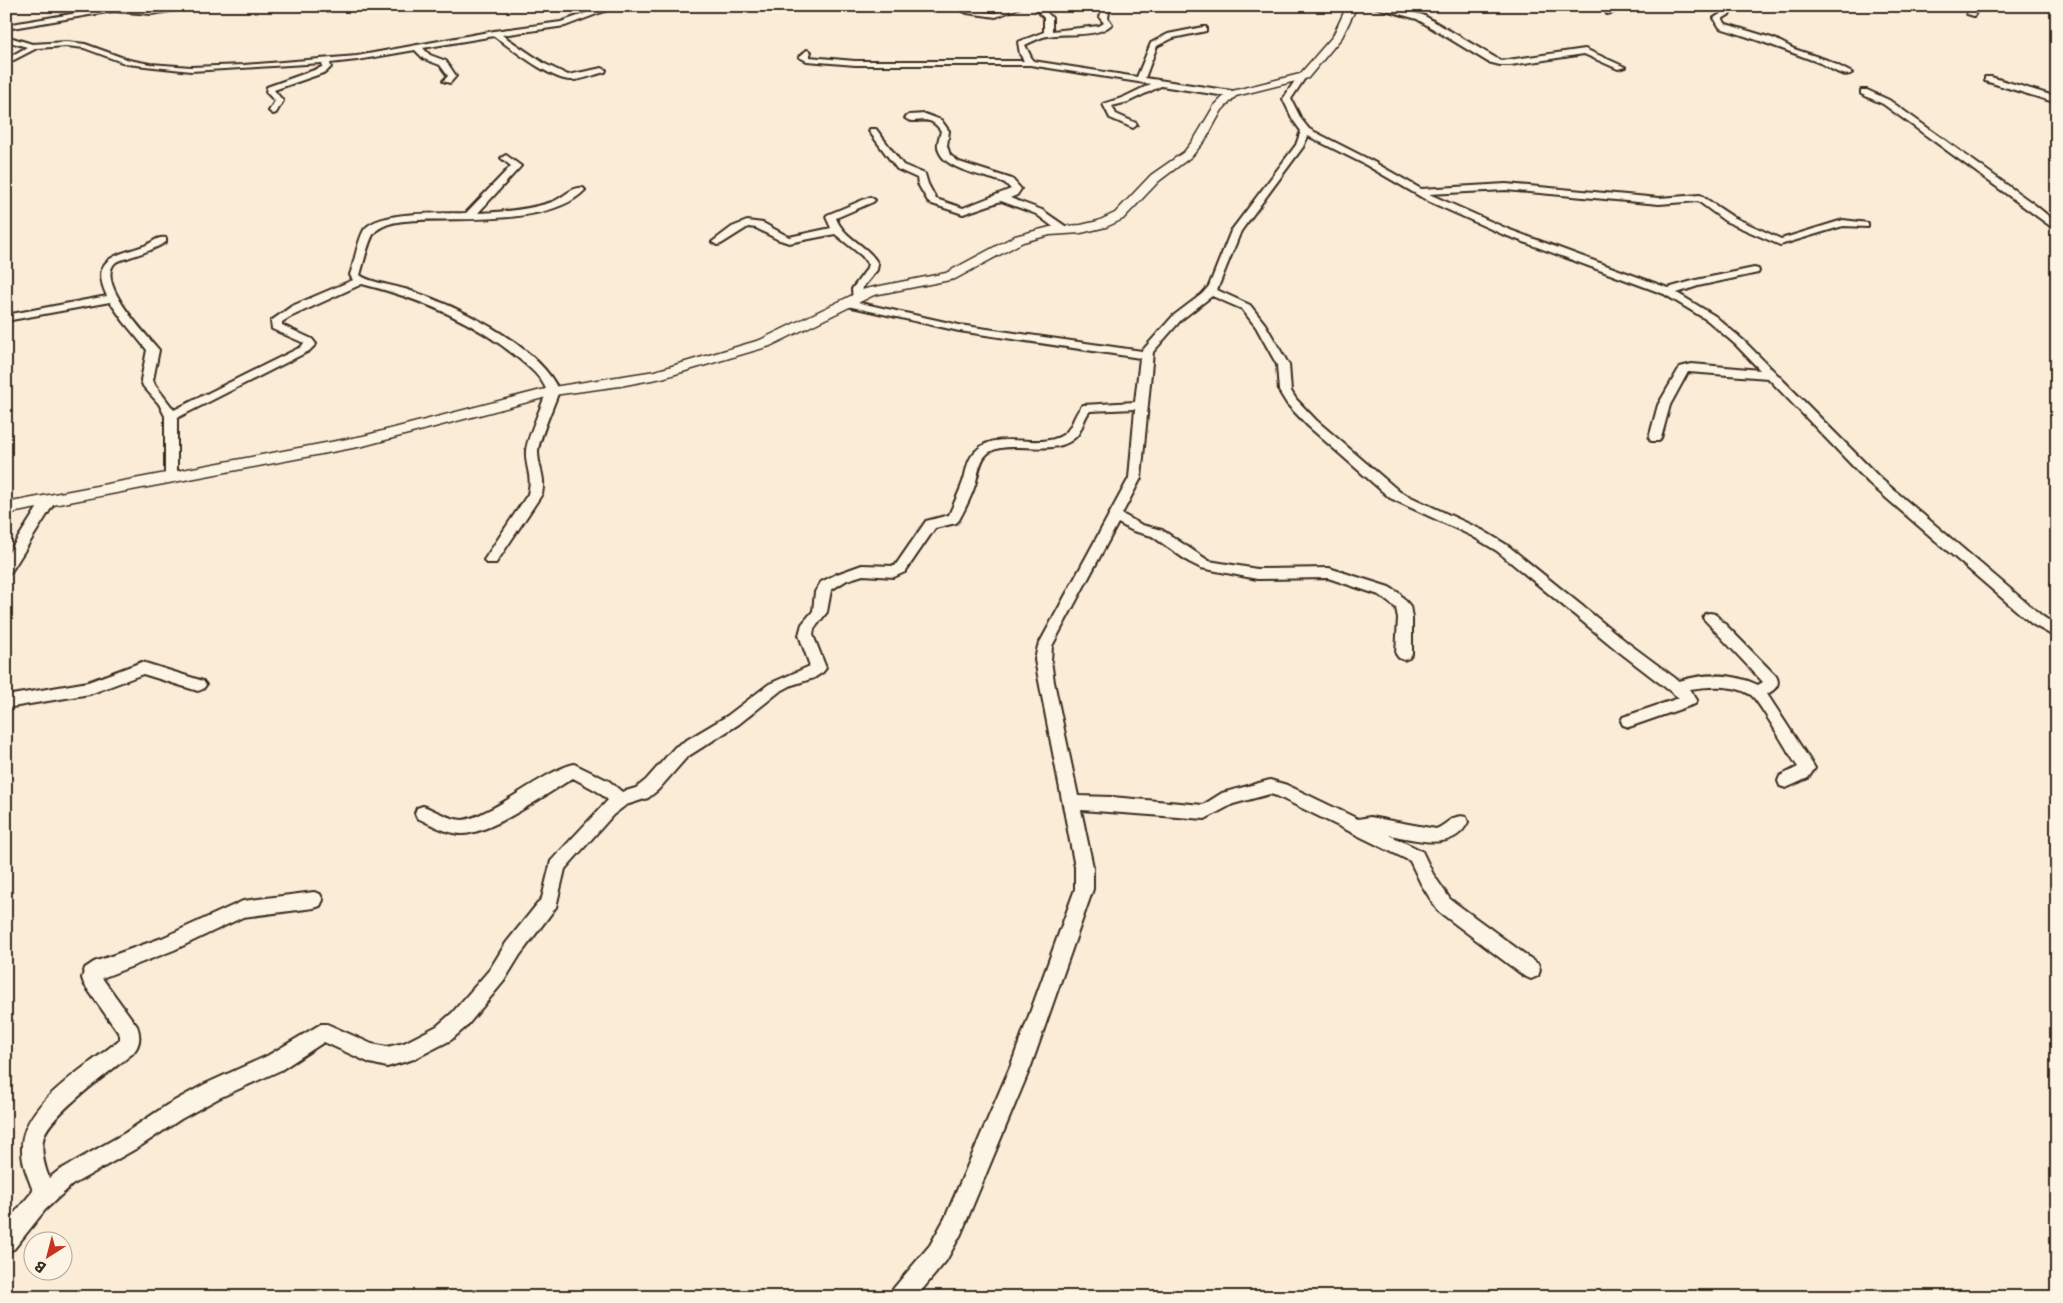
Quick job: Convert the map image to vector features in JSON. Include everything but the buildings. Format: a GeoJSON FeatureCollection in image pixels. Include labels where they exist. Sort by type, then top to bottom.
{"type":"FeatureCollection","features":[{"type":"Feature","properties":{"kind":"street"},"geometry":{"type":"LineString","coordinates":[[6,27],[121,8],[132,12],[154,12],[199,6]]}},
{"type":"Feature","properties":{"kind":"street"},"geometry":{"type":"LineString","coordinates":[[6,38],[24,45],[34,46],[77,45],[92,48],[126,62],[170,68],[236,68],[357,58],[494,33],[556,25],[614,6]]}},
{"type":"Feature","properties":{"kind":"street"},"geometry":{"type":"LineString","coordinates":[[967,11],[996,16],[1019,6]]}},
{"type":"Feature","properties":{"kind":"street"},"geometry":{"type":"LineString","coordinates":[[1037,6],[1048,18],[1048,34]]}},
{"type":"Feature","properties":{"kind":"street"},"geometry":{"type":"LineString","coordinates":[[1352,6],[1337,36],[1312,68],[1301,78],[1287,98],[1297,120],[1306,131],[1369,163],[1420,192],[1492,226],[1668,292],[1711,318],[1740,343],[1875,481],[2037,620],[2057,633]]}},
{"type":"Feature","properties":{"kind":"street"},"geometry":{"type":"LineString","coordinates":[[1375,6],[1420,17],[1490,60],[1500,63],[1511,63],[1582,51],[1621,67]]}},
{"type":"Feature","properties":{"kind":"street"},"geometry":{"type":"LineString","coordinates":[[1723,6],[1726,14],[1718,18],[1723,26],[1772,40],[1800,54],[1848,73]]}},
{"type":"Feature","properties":{"kind":"street"},"geometry":{"type":"LineString","coordinates":[[1030,63],[1020,45],[1048,34],[1106,26],[1108,24],[1104,18],[1105,12]]}},
{"type":"Feature","properties":{"kind":"street"},"geometry":{"type":"LineString","coordinates":[[1140,80],[1154,45],[1171,36],[1203,29]]}},
{"type":"Feature","properties":{"kind":"street"},"geometry":{"type":"LineString","coordinates":[[494,33],[542,66],[566,77],[572,78],[602,70]]}},
{"type":"Feature","properties":{"kind":"street"},"geometry":{"type":"LineString","coordinates":[[6,62],[34,46]]}},
{"type":"Feature","properties":{"kind":"street"},"geometry":{"type":"LineString","coordinates":[[417,47],[427,57],[443,63],[452,78],[447,81]]}},
{"type":"Feature","properties":{"kind":"street"},"geometry":{"type":"LineString","coordinates":[[807,52],[803,57],[807,59],[855,63],[1030,63],[1232,94],[1301,78]]}},
{"type":"Feature","properties":{"kind":"street"},"geometry":{"type":"LineString","coordinates":[[273,111],[279,101],[270,92],[270,89],[323,70],[327,67],[325,61]]}},
{"type":"Feature","properties":{"kind":"street"},"geometry":{"type":"LineString","coordinates":[[1988,79],[2057,100]]}},
{"type":"Feature","properties":{"kind":"street"},"geometry":{"type":"LineString","coordinates":[[1134,125],[1110,115],[1107,104],[1124,100],[1160,83]]}},
{"type":"Feature","properties":{"kind":"street"},"geometry":{"type":"LineString","coordinates":[[1864,92],[1886,102],[2032,207],[2057,228]]}},
{"type":"Feature","properties":{"kind":"street"},"geometry":{"type":"LineString","coordinates":[[6,509],[44,509],[171,477],[363,441],[553,391],[620,382],[657,374],[759,345],[870,292],[950,276],[1008,243],[1027,237],[1064,230],[1090,228],[1119,216],[1155,178],[1188,154],[1200,139],[1208,121],[1232,94]]}},
{"type":"Feature","properties":{"kind":"street"},"geometry":{"type":"LineString","coordinates":[[873,131],[900,167],[922,176],[923,184],[932,201],[963,211],[1014,193],[1016,188],[1012,183],[957,164],[944,154],[941,148],[945,131],[936,119],[925,116],[909,118]]}},
{"type":"Feature","properties":{"kind":"street"},"geometry":{"type":"LineString","coordinates":[[901,1297],[938,1253],[953,1226],[1010,1091],[1063,949],[1085,879],[1072,803],[1046,682],[1045,646],[1116,516],[1137,472],[1146,355],[1155,340],[1177,318],[1214,287],[1236,231],[1300,146],[1306,131]]}},
{"type":"Feature","properties":{"kind":"street"},"geometry":{"type":"LineString","coordinates":[[468,217],[516,166],[506,158]]}},
{"type":"Feature","properties":{"kind":"street"},"geometry":{"type":"LineString","coordinates":[[1420,192],[1506,187],[1652,200],[1700,198],[1729,219],[1780,242],[1843,223],[1864,225]]}},
{"type":"Feature","properties":{"kind":"street"},"geometry":{"type":"LineString","coordinates":[[553,391],[543,374],[500,338],[441,306],[355,278],[369,231],[374,226],[385,221],[402,218],[516,214],[566,201],[580,190]]}},
{"type":"Feature","properties":{"kind":"street"},"geometry":{"type":"LineString","coordinates":[[1003,198],[1039,212],[1064,230]]}},
{"type":"Feature","properties":{"kind":"street"},"geometry":{"type":"LineString","coordinates":[[852,301],[860,284],[872,269],[873,264],[870,258],[844,238],[831,217],[870,200]]}},
{"type":"Feature","properties":{"kind":"street"},"geometry":{"type":"LineString","coordinates":[[717,242],[740,226],[751,223],[759,224],[789,240],[838,230]]}},
{"type":"Feature","properties":{"kind":"street"},"geometry":{"type":"LineString","coordinates":[[162,240],[153,246],[122,256],[108,264],[106,273],[109,290],[127,321],[153,350],[147,380],[149,386],[164,403],[171,416],[171,477]]}},
{"type":"Feature","properties":{"kind":"street"},"geometry":{"type":"LineString","coordinates":[[1668,292],[1696,283],[1754,271]]}},
{"type":"Feature","properties":{"kind":"street"},"geometry":{"type":"LineString","coordinates":[[171,416],[305,349],[310,344],[308,341],[276,327],[278,320],[289,312],[330,296],[361,280]]}},
{"type":"Feature","properties":{"kind":"street"},"geometry":{"type":"LineString","coordinates":[[1210,291],[1246,307],[1261,326],[1284,365],[1285,391],[1291,400],[1312,423],[1395,495],[1471,530],[1502,548],[1623,647],[1688,696],[1689,700],[1629,721]]}},
{"type":"Feature","properties":{"kind":"street"},"geometry":{"type":"LineString","coordinates":[[6,318],[113,298]]}},
{"type":"Feature","properties":{"kind":"street"},"geometry":{"type":"LineString","coordinates":[[852,301],[959,328],[1146,355]]}},
{"type":"Feature","properties":{"kind":"street"},"geometry":{"type":"LineString","coordinates":[[1655,438],[1664,405],[1684,369],[1692,368],[1772,375]]}},
{"type":"Feature","properties":{"kind":"street"},"geometry":{"type":"LineString","coordinates":[[491,560],[535,494],[538,481],[534,469],[532,450],[553,391]]}},
{"type":"Feature","properties":{"kind":"street"},"geometry":{"type":"LineString","coordinates":[[6,1241],[45,1194],[65,1178],[132,1140],[174,1112],[212,1091],[274,1063],[321,1033],[327,1033],[370,1053],[387,1056],[407,1052],[444,1033],[460,1020],[497,975],[513,949],[547,907],[552,896],[557,866],[607,810],[620,800],[642,793],[652,785],[681,752],[733,720],[774,688],[816,671],[818,664],[806,635],[807,628],[820,612],[822,592],[826,586],[842,577],[862,570],[894,572],[900,569],[931,524],[951,520],[954,517],[973,473],[976,459],[985,448],[997,444],[1056,444],[1067,439],[1076,431],[1086,408],[1142,405]]}},
{"type":"Feature","properties":{"kind":"street"},"geometry":{"type":"LineString","coordinates":[[6,569],[44,509]]}},
{"type":"Feature","properties":{"kind":"street"},"geometry":{"type":"LineString","coordinates":[[1116,516],[1138,528],[1157,533],[1194,559],[1206,565],[1257,574],[1333,574],[1384,591],[1403,606],[1404,654]]}},
{"type":"Feature","properties":{"kind":"street"},"geometry":{"type":"LineString","coordinates":[[1710,618],[1771,680],[1770,685],[1758,692]]}},
{"type":"Feature","properties":{"kind":"street"},"geometry":{"type":"LineString","coordinates":[[6,702],[90,688],[142,668],[198,685]]}},
{"type":"Feature","properties":{"kind":"street"},"geometry":{"type":"LineString","coordinates":[[1677,687],[1694,681],[1717,681],[1747,687],[1758,692],[1807,768],[1802,773],[1786,781]]}},
{"type":"Feature","properties":{"kind":"street"},"geometry":{"type":"LineString","coordinates":[[423,813],[452,825],[465,828],[483,821],[569,772],[574,771],[603,786],[620,800]]}},
{"type":"Feature","properties":{"kind":"street"},"geometry":{"type":"LineString","coordinates":[[1072,803],[1112,804],[1179,812],[1205,812],[1228,798],[1274,787],[1419,858],[1426,878],[1444,905],[1531,970]]}},
{"type":"Feature","properties":{"kind":"street"},"geometry":{"type":"LineString","coordinates":[[1356,827],[1370,824],[1436,836],[1448,832],[1460,822]]}},
{"type":"Feature","properties":{"kind":"street"},"geometry":{"type":"LineString","coordinates":[[45,1194],[35,1173],[32,1160],[32,1145],[38,1122],[51,1108],[125,1047],[130,1038],[130,1033],[91,978],[92,974],[101,968],[167,944],[242,909],[314,900]]}}]}
